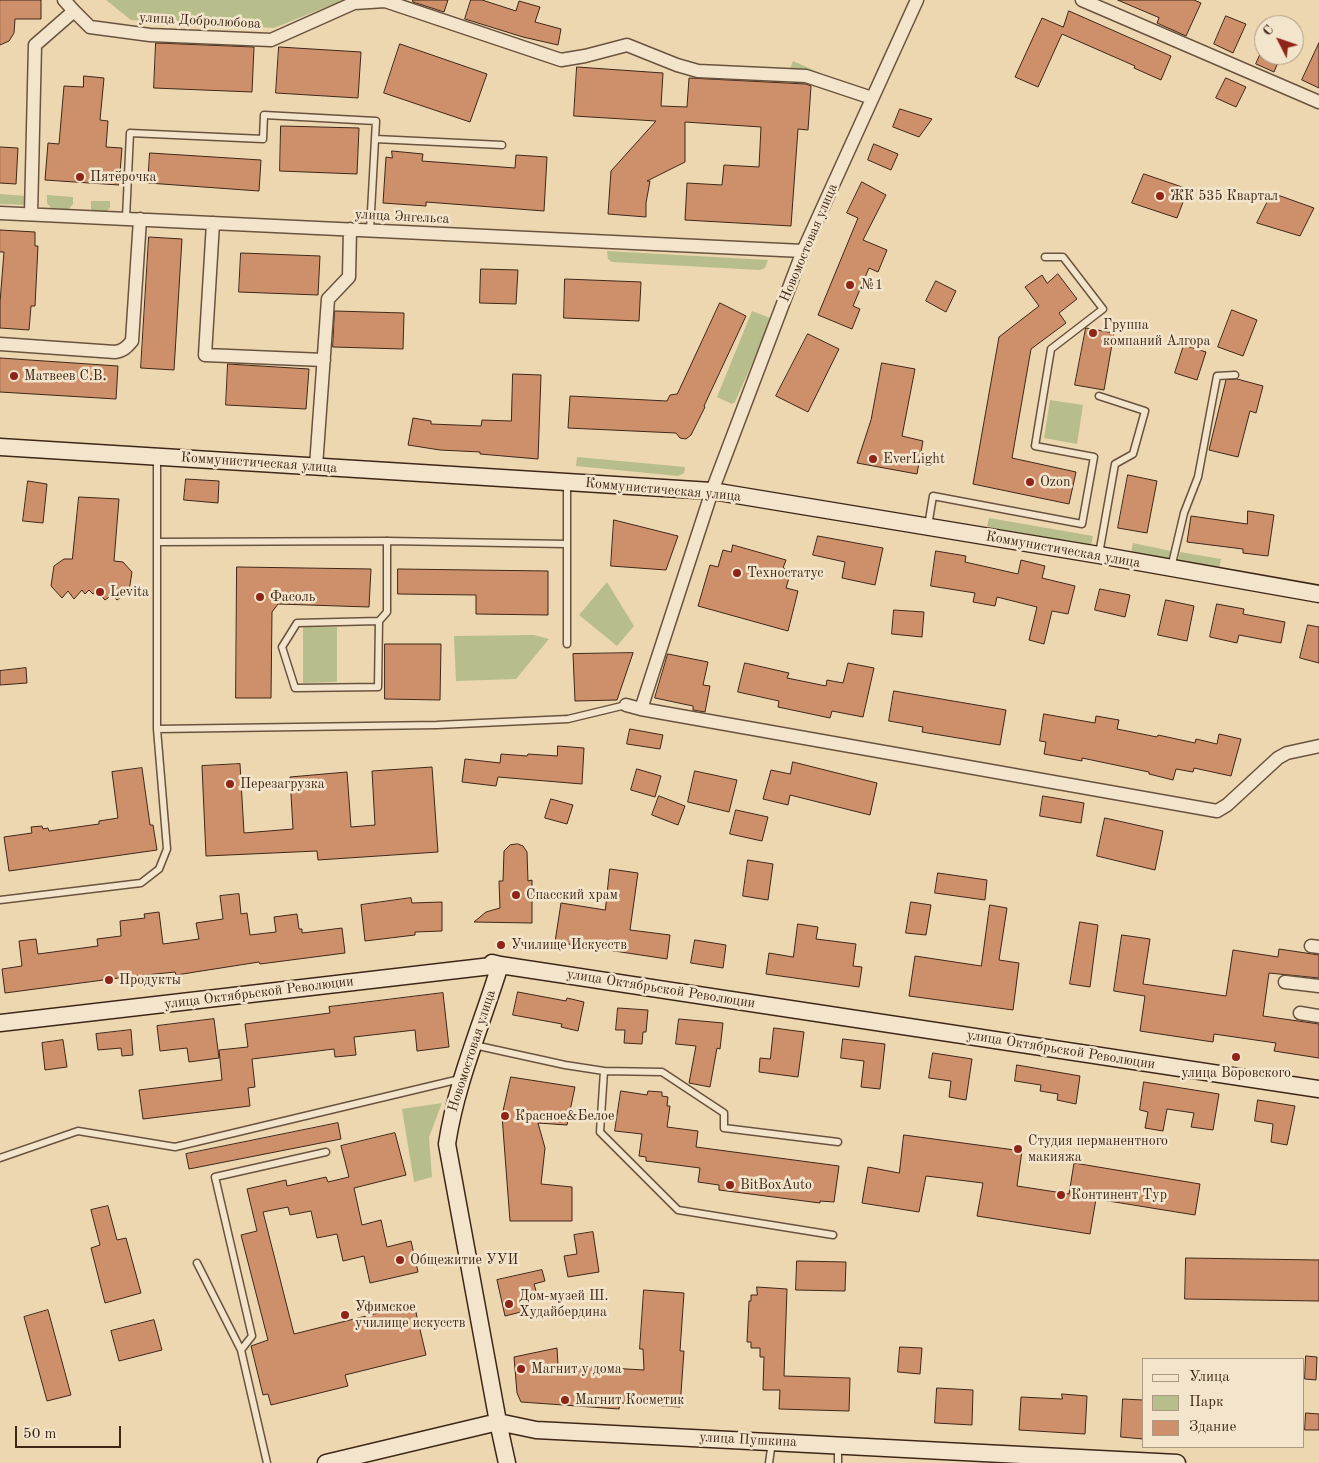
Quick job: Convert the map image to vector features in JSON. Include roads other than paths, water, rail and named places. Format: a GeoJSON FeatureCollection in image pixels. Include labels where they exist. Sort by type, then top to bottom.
{"type":"FeatureCollection","features":[{"type":"Feature","properties":{"kind":"street","name":"улица Добролюбова"},"geometry":{"type":"LineString","coordinates":[[64,0],[90,27],[150,35],[271,40],[354,3],[385,1],[561,60],[585,56],[627,44],[677,65],[698,71],[806,76],[872,98]]}},
{"type":"Feature","properties":{"kind":"street","name":"Новомостовая улица"},"geometry":{"type":"LineString","coordinates":[[641,709],[712,491],[803,251],[917,0]]}},
{"type":"Feature","properties":{"kind":"street"},"geometry":{"type":"LineString","coordinates":[[1082,0],[1319,102]]}},
{"type":"Feature","properties":{"kind":"street"},"geometry":{"type":"LineString","coordinates":[[32,214],[35,45],[74,11]]}},
{"type":"Feature","properties":{"kind":"street","name":"улица Энгельса"},"geometry":{"type":"LineString","coordinates":[[0,213],[803,251]]}},
{"type":"Feature","properties":{"kind":"street"},"geometry":{"type":"LineString","coordinates":[[0,344],[115,352],[122,351],[128,346],[132,341],[140,219]]}},
{"type":"Feature","properties":{"kind":"street"},"geometry":{"type":"LineString","coordinates":[[213,223],[205,355],[324,360]]}},
{"type":"Feature","properties":{"kind":"street"},"geometry":{"type":"LineString","coordinates":[[316,466],[328,299],[350,277],[350,229]]}},
{"type":"Feature","properties":{"kind":"street","name":"Коммунистическая улица"},"geometry":{"type":"LineString","coordinates":[[0,447],[712,491],[1319,594]]}},
{"type":"Feature","properties":{"kind":"street"},"geometry":{"type":"LineString","coordinates":[[626,705],[1217,811],[1228,805],[1278,758],[1288,753],[1319,746]]}},
{"type":"Feature","properties":{"kind":"street"},"geometry":{"type":"LineString","coordinates":[[0,1014],[477,958],[500,965]]}},
{"type":"Feature","properties":{"kind":"street","name":"Новомостовая улица"},"geometry":{"type":"LineString","coordinates":[[500,965],[451,1116],[447,1144],[498,1422],[508,1463]]}},
{"type":"Feature","properties":{"kind":"street","name":"улица Октябрьской Революции"},"geometry":{"type":"LineString","coordinates":[[0,1023],[500,965],[1319,1089]]}},
{"type":"Feature","properties":{"kind":"street"},"geometry":{"type":"LineString","coordinates":[[1285,982],[1319,986]]}},
{"type":"Feature","properties":{"kind":"street"},"geometry":{"type":"LineString","coordinates":[[1300,1013],[1319,1016]]}},
{"type":"Feature","properties":{"kind":"street","name":"улица Пушкина"},"geometry":{"type":"LineString","coordinates":[[326,1463],[498,1422],[536,1430],[772,1441],[958,1454],[1177,1463]]}},
{"type":"Feature","properties":{"kind":"lane"},"geometry":{"type":"LineString","coordinates":[[126,218],[130,133],[263,139],[264,116],[376,121],[370,230]]}},
{"type":"Feature","properties":{"kind":"lane"},"geometry":{"type":"LineString","coordinates":[[375,138],[502,145]]}},
{"type":"Feature","properties":{"kind":"lane"},"geometry":{"type":"LineString","coordinates":[[927,527],[933,496],[1082,524],[1094,457],[1035,446],[1051,348],[1103,309],[1063,257],[1045,257]]}},
{"type":"Feature","properties":{"kind":"lane"},"geometry":{"type":"LineString","coordinates":[[1171,569],[1184,513],[1198,477],[1217,376],[1235,375]]}},
{"type":"Feature","properties":{"kind":"lane"},"geometry":{"type":"LineString","coordinates":[[1099,396],[1145,411],[1133,454],[1115,464],[1099,556]]}},
{"type":"Feature","properties":{"kind":"lane"},"geometry":{"type":"LineString","coordinates":[[0,900],[141,883],[159,870],[168,850],[157,729],[157,456]]}},
{"type":"Feature","properties":{"kind":"lane"},"geometry":{"type":"LineString","coordinates":[[567,490],[567,644]]}},
{"type":"Feature","properties":{"kind":"lane"},"geometry":{"type":"LineString","coordinates":[[157,542],[386,541],[567,544]]}},
{"type":"Feature","properties":{"kind":"lane"},"geometry":{"type":"LineString","coordinates":[[378,622],[297,623],[282,647],[294,688],[378,687],[378,622],[387,612],[386,541]]}},
{"type":"Feature","properties":{"kind":"lane"},"geometry":{"type":"LineString","coordinates":[[157,729],[437,725],[568,719],[626,705]]}},
{"type":"Feature","properties":{"kind":"lane"},"geometry":{"type":"LineString","coordinates":[[474,1045],[604,1072],[662,1072],[724,1113],[724,1128],[838,1142]]}},
{"type":"Feature","properties":{"kind":"lane"},"geometry":{"type":"LineString","coordinates":[[604,1072],[600,1132],[678,1210],[833,1235]]}},
{"type":"Feature","properties":{"kind":"lane"},"geometry":{"type":"LineString","coordinates":[[0,1158],[78,1131],[176,1147],[462,1079]]}},
{"type":"Feature","properties":{"kind":"lane"},"geometry":{"type":"LineString","coordinates":[[241,1350],[252,1336],[215,1177],[326,1152]]}},
{"type":"Feature","properties":{"kind":"lane"},"geometry":{"type":"LineString","coordinates":[[197,1263],[241,1350],[268,1463]]}},
{"type":"Feature","properties":{"kind":"lane"},"geometry":{"type":"LineString","coordinates":[[769,1463],[772,1441]]}},
{"type":"Feature","properties":{"kind":"lane"},"geometry":{"type":"LineString","coordinates":[[838,1445],[838,1463]]}},
{"type":"Feature","properties":{"kind":"place","name":"Пятёрочка"},"geometry":{"type":"Point","coordinates":[80,177]}},
{"type":"Feature","properties":{"kind":"place","name":"ЖК 535 Квартал"},"geometry":{"type":"Point","coordinates":[1160,196]}},
{"type":"Feature","properties":{"kind":"place","name":"№1"},"geometry":{"type":"Point","coordinates":[850,285]}},
{"type":"Feature","properties":{"kind":"place","name":"Группа компаний Алгора"},"geometry":{"type":"Point","coordinates":[1093,333]}},
{"type":"Feature","properties":{"kind":"place","name":"Матвеев С.В."},"geometry":{"type":"Point","coordinates":[14,376]}},
{"type":"Feature","properties":{"kind":"place","name":"EverLight"},"geometry":{"type":"Point","coordinates":[873,459]}},
{"type":"Feature","properties":{"kind":"place","name":"Ozon"},"geometry":{"type":"Point","coordinates":[1030,482]}},
{"type":"Feature","properties":{"kind":"place","name":"Техностатус"},"geometry":{"type":"Point","coordinates":[737,573]}},
{"type":"Feature","properties":{"kind":"place","name":"Levita"},"geometry":{"type":"Point","coordinates":[100,592]}},
{"type":"Feature","properties":{"kind":"place","name":"Фасоль"},"geometry":{"type":"Point","coordinates":[260,597]}},
{"type":"Feature","properties":{"kind":"place","name":"Перезагрузка"},"geometry":{"type":"Point","coordinates":[230,784]}},
{"type":"Feature","properties":{"kind":"place","name":"Спасский храм"},"geometry":{"type":"Point","coordinates":[516,895]}},
{"type":"Feature","properties":{"kind":"place","name":"Училище Искусств"},"geometry":{"type":"Point","coordinates":[501,945]}},
{"type":"Feature","properties":{"kind":"place","name":"Продукты"},"geometry":{"type":"Point","coordinates":[109,980]}},
{"type":"Feature","properties":{"kind":"place","name":"улица Воровского"},"geometry":{"type":"Point","coordinates":[1236,1057]}},
{"type":"Feature","properties":{"kind":"place","name":"Красное&Белое"},"geometry":{"type":"Point","coordinates":[505,1116]}},
{"type":"Feature","properties":{"kind":"place","name":"Студия перманентного макияжа"},"geometry":{"type":"Point","coordinates":[1018,1149]}},
{"type":"Feature","properties":{"kind":"place","name":"BitBoxAuto"},"geometry":{"type":"Point","coordinates":[730,1185]}},
{"type":"Feature","properties":{"kind":"place","name":"Континент Тур"},"geometry":{"type":"Point","coordinates":[1061,1195]}},
{"type":"Feature","properties":{"kind":"place","name":"Общежитие УУИ"},"geometry":{"type":"Point","coordinates":[400,1260]}},
{"type":"Feature","properties":{"kind":"place","name":"Дом-музей Ш. Худайбердина"},"geometry":{"type":"Point","coordinates":[509,1304]}},
{"type":"Feature","properties":{"kind":"place","name":"Уфимское училище искусств"},"geometry":{"type":"Point","coordinates":[345,1315]}},
{"type":"Feature","properties":{"kind":"place","name":"Магнит у дома"},"geometry":{"type":"Point","coordinates":[521,1369]}},
{"type":"Feature","properties":{"kind":"place","name":"Магнит Косметик"},"geometry":{"type":"Point","coordinates":[565,1400]}}]}
